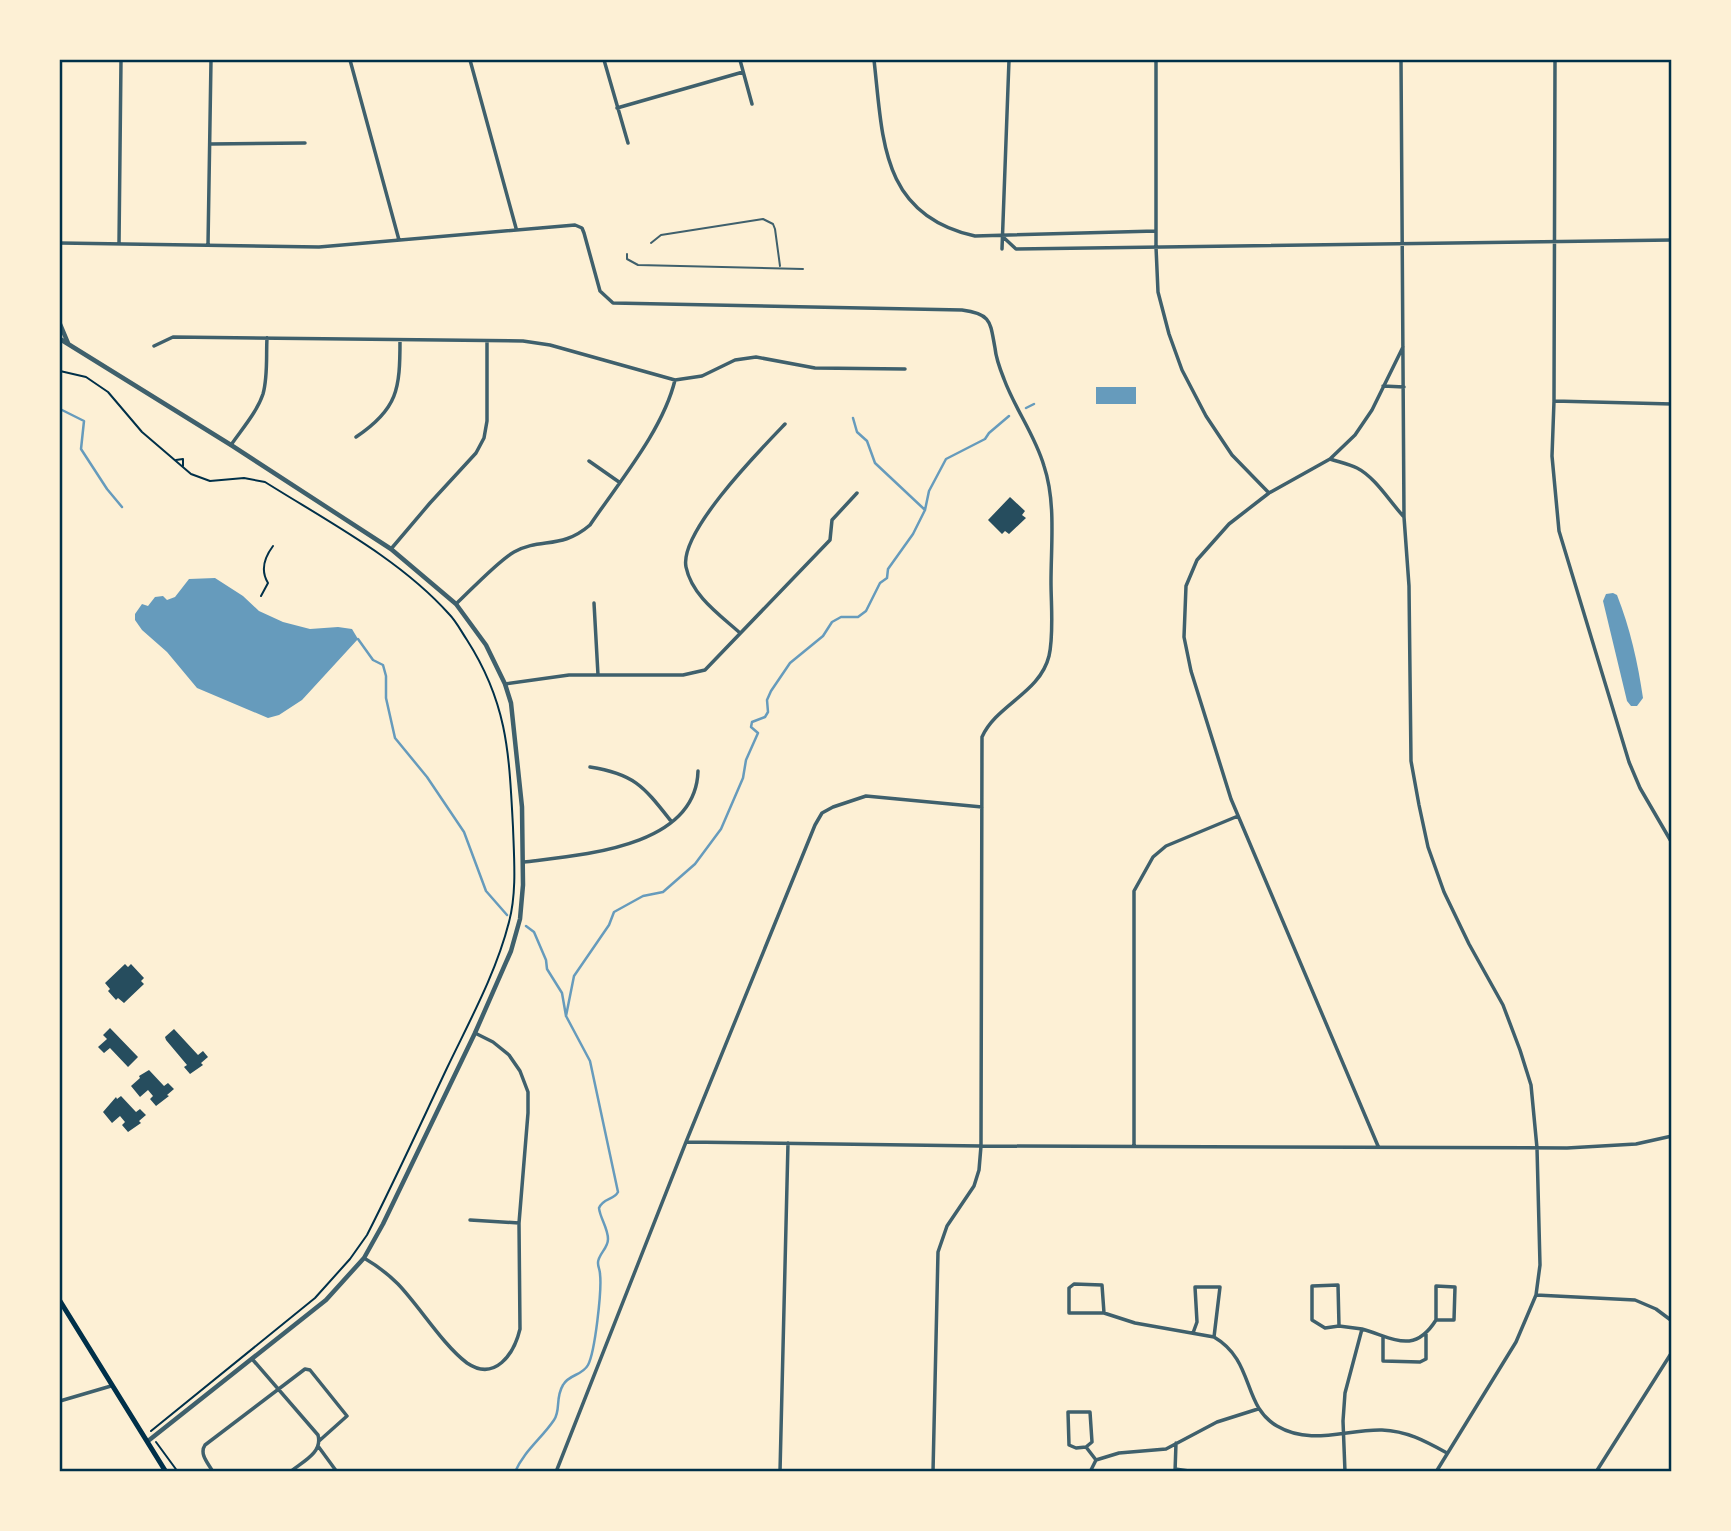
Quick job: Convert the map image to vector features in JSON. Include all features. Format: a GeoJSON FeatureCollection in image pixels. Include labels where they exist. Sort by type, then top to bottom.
{"type":"FeatureCollection","features":[{"type":"Feature","properties":{"kind":"main road"},"geometry":{"type":"LineString","coordinates":[[60,1301],[166,1472]]}},
{"type":"Feature","properties":{"kind":"street"},"geometry":{"type":"LineString","coordinates":[[119,244],[121,60]]}},
{"type":"Feature","properties":{"kind":"street"},"geometry":{"type":"LineString","coordinates":[[208,246],[211,60]]}},
{"type":"Feature","properties":{"kind":"street"},"geometry":{"type":"LineString","coordinates":[[350,60],[399,240]]}},
{"type":"Feature","properties":{"kind":"street"},"geometry":{"type":"LineString","coordinates":[[470,60],[516,229]]}},
{"type":"Feature","properties":{"kind":"street"},"geometry":{"type":"LineString","coordinates":[[604,60],[628,143]]}},
{"type":"Feature","properties":{"kind":"street"},"geometry":{"type":"LineString","coordinates":[[740,60],[752,104]]}},
{"type":"Feature","properties":{"kind":"street"},"geometry":{"type":"LineString","coordinates":[[874,60],[885,150],[894,177],[924,215],[959,232],[975,236],[1156,231]]}},
{"type":"Feature","properties":{"kind":"street"},"geometry":{"type":"LineString","coordinates":[[1002,249],[1009,60]]}},
{"type":"Feature","properties":{"kind":"street"},"geometry":{"type":"LineString","coordinates":[[1156,60],[1158,292],[1182,370],[1206,416],[1232,455],[1269,492]]}},
{"type":"Feature","properties":{"kind":"street"},"geometry":{"type":"LineString","coordinates":[[1401,60],[1404,517],[1409,586],[1411,761],[1428,847],[1444,892],[1503,1005],[1531,1085],[1537,1147],[1540,1265],[1535,1295],[1516,1342],[1436,1472]]}},
{"type":"Feature","properties":{"kind":"street"},"geometry":{"type":"LineString","coordinates":[[1556,60],[1552,456],[1559,531],[1629,762],[1671,844]]}},
{"type":"Feature","properties":{"kind":"street"},"geometry":{"type":"LineString","coordinates":[[617,108],[743,72]]}},
{"type":"Feature","properties":{"kind":"street"},"geometry":{"type":"LineString","coordinates":[[210,144],[305,143]]}},
{"type":"Feature","properties":{"kind":"street"},"geometry":{"type":"LineString","coordinates":[[60,243],[319,247],[575,225],[582,228],[600,292],[613,303],[962,310],[983,315],[990,321],[995,350],[1005,381],[1035,442],[1048,478],[1052,616],[1049,655],[1044,670],[1025,692],[1000,713],[982,737],[981,1146],[979,1170],[974,1186],[947,1226],[939,1252],[933,1472]]}},
{"type":"Feature","properties":{"kind":"street"},"geometry":{"type":"LineString","coordinates":[[1002,236],[1016,249],[1671,240]]}},
{"type":"Feature","properties":{"kind":"street"},"geometry":{"type":"LineString","coordinates":[[60,324],[68,344]]}},
{"type":"Feature","properties":{"kind":"street"},"geometry":{"type":"LineString","coordinates":[[154,346],[173,337],[523,341],[550,345],[675,380],[702,376],[735,360],[756,357],[815,368],[905,369]]}},
{"type":"Feature","properties":{"kind":"street"},"geometry":{"type":"LineString","coordinates":[[231,445],[262,396],[266,380],[267,338]]}},
{"type":"Feature","properties":{"kind":"street"},"geometry":{"type":"LineString","coordinates":[[60,339],[231,445],[391,549],[456,604],[486,645],[505,684],[511,704],[522,807],[524,862],[520,919],[511,951],[475,1033],[364,1258],[327,1300],[148,1441]]}},
{"type":"Feature","properties":{"kind":"street"},"geometry":{"type":"LineString","coordinates":[[356,437],[377,424],[390,408],[398,388],[400,340]]}},
{"type":"Feature","properties":{"kind":"street"},"geometry":{"type":"LineString","coordinates":[[391,549],[475,453],[484,438],[487,421],[487,341]]}},
{"type":"Feature","properties":{"kind":"street"},"geometry":{"type":"LineString","coordinates":[[1378,1146],[1238,816],[1191,670],[1184,637],[1185,600],[1186,586],[1196,560],[1229,524],[1269,492],[1330,459],[1355,435],[1372,410],[1404,345]]}},
{"type":"Feature","properties":{"kind":"street"},"geometry":{"type":"LineString","coordinates":[[456,604],[513,552],[529,546],[567,541],[590,525],[661,420],[675,380]]}},
{"type":"Feature","properties":{"kind":"street"},"geometry":{"type":"LineString","coordinates":[[1384,386],[1404,387]]}},
{"type":"Feature","properties":{"kind":"street"},"geometry":{"type":"LineString","coordinates":[[1554,401],[1671,404]]}},
{"type":"Feature","properties":{"kind":"street"},"geometry":{"type":"LineString","coordinates":[[740,634],[694,587],[686,566],[687,551],[729,484],[785,424]]}},
{"type":"Feature","properties":{"kind":"street"},"geometry":{"type":"LineString","coordinates":[[1330,459],[1357,468],[1373,479],[1404,517]]}},
{"type":"Feature","properties":{"kind":"street"},"geometry":{"type":"LineString","coordinates":[[589,461],[619,482]]}},
{"type":"Feature","properties":{"kind":"street"},"geometry":{"type":"LineString","coordinates":[[505,684],[569,675],[683,675],[705,670],[830,540],[832,520],[857,493]]}},
{"type":"Feature","properties":{"kind":"street"},"geometry":{"type":"LineString","coordinates":[[594,603],[598,675]]}},
{"type":"Feature","properties":{"kind":"street"},"geometry":{"type":"LineString","coordinates":[[590,767],[612,770],[633,779],[649,793],[671,821]]}},
{"type":"Feature","properties":{"kind":"street"},"geometry":{"type":"LineString","coordinates":[[524,862],[632,845],[654,835],[690,805],[698,787],[698,771]]}},
{"type":"Feature","properties":{"kind":"street"},"geometry":{"type":"LineString","coordinates":[[556,1472],[686,1142],[822,813],[866,796],[982,807]]}},
{"type":"Feature","properties":{"kind":"street"},"geometry":{"type":"LineString","coordinates":[[1134,1146],[1134,891],[1153,858],[1166,846],[1238,816]]}},
{"type":"Feature","properties":{"kind":"street"},"geometry":{"type":"LineString","coordinates":[[364,1258],[398,1285],[467,1363],[483,1370],[500,1365],[516,1345],[520,1318],[519,1223],[528,1092],[520,1071],[509,1055],[493,1042],[475,1033]]}},
{"type":"Feature","properties":{"kind":"street"},"geometry":{"type":"LineString","coordinates":[[686,1142],[981,1146],[1537,1147],[1636,1144],[1671,1136]]}},
{"type":"Feature","properties":{"kind":"street"},"geometry":{"type":"LineString","coordinates":[[780,1472],[788,1143]]}},
{"type":"Feature","properties":{"kind":"street"},"geometry":{"type":"LineString","coordinates":[[470,1220],[519,1223]]}},
{"type":"Feature","properties":{"kind":"street"},"geometry":{"type":"LineString","coordinates":[[1104,1313],[1102,1285],[1074,1284],[1069,1288],[1069,1313],[1104,1313],[1135,1323],[1214,1337],[1238,1358],[1258,1409],[1276,1426],[1302,1436],[1380,1430],[1411,1434],[1447,1453]]}},
{"type":"Feature","properties":{"kind":"street"},"geometry":{"type":"LineString","coordinates":[[1339,1325],[1338,1285],[1312,1286],[1312,1320],[1325,1328],[1339,1325],[1403,1341],[1426,1335]]}},
{"type":"Feature","properties":{"kind":"street"},"geometry":{"type":"LineString","coordinates":[[1384,1335],[1383,1361],[1420,1362],[1426,1359],[1426,1335],[1436,1320],[1436,1286],[1455,1287],[1454,1320],[1436,1320]]}},
{"type":"Feature","properties":{"kind":"street"},"geometry":{"type":"LineString","coordinates":[[1193,1333],[1197,1322],[1195,1287],[1220,1287],[1214,1337]]}},
{"type":"Feature","properties":{"kind":"street"},"geometry":{"type":"LineString","coordinates":[[1535,1295],[1635,1300],[1656,1309],[1671,1321]]}},
{"type":"Feature","properties":{"kind":"street"},"geometry":{"type":"LineString","coordinates":[[1345,1472],[1345,1393],[1362,1329]]}},
{"type":"Feature","properties":{"kind":"street"},"geometry":{"type":"LineString","coordinates":[[1596,1472],[1671,1352]]}},
{"type":"Feature","properties":{"kind":"street"},"geometry":{"type":"LineString","coordinates":[[253,1360],[317,1436],[319,1444],[337,1472]]}},
{"type":"Feature","properties":{"kind":"street"},"geometry":{"type":"LineString","coordinates":[[213,1472],[203,1455],[202,1449],[205,1445],[305,1368],[310,1370],[346,1412],[346,1419],[319,1444],[316,1452],[290,1472]]}},
{"type":"Feature","properties":{"kind":"street"},"geometry":{"type":"LineString","coordinates":[[60,1401],[111,1386]]}},
{"type":"Feature","properties":{"kind":"street"},"geometry":{"type":"LineString","coordinates":[[1090,1472],[1096,1460],[1119,1453],[1166,1449],[1217,1422],[1258,1409]]}},
{"type":"Feature","properties":{"kind":"street"},"geometry":{"type":"LineString","coordinates":[[1068,1412],[1090,1412],[1092,1442],[1086,1447],[1076,1448],[1069,1445],[1068,1412]]}},
{"type":"Feature","properties":{"kind":"street"},"geometry":{"type":"LineString","coordinates":[[1176,1443],[1175,1471],[1196,1472]]}},
{"type":"Feature","properties":{"kind":"street"},"geometry":{"type":"LineString","coordinates":[[1086,1447],[1096,1460]]}},
{"type":"Feature","properties":{"kind":"lane"},"geometry":{"type":"LineString","coordinates":[[651,243],[662,235],[763,219],[773,224],[775,229],[780,268]]}},
{"type":"Feature","properties":{"kind":"lane"},"geometry":{"type":"LineString","coordinates":[[627,254],[627,259],[638,265],[803,269]]}},
{"type":"Feature","properties":{"kind":"path"},"geometry":{"type":"LineString","coordinates":[[60,371],[86,377],[108,392],[142,432],[191,474],[210,481],[244,478],[265,482],[404,571],[451,616],[478,657],[500,706],[509,759],[514,865],[511,914],[496,965],[367,1235],[350,1259],[315,1298],[150,1430]]}},
{"type":"Feature","properties":{"kind":"path"},"geometry":{"type":"LineString","coordinates":[[175,460],[183,459],[182,467]]}},
{"type":"Feature","properties":{"kind":"path"},"geometry":{"type":"LineString","coordinates":[[261,596],[268,583],[263,562],[273,546]]}},
{"type":"Feature","properties":{"kind":"path"},"geometry":{"type":"LineString","coordinates":[[157,1443],[178,1472]]}},
{"type":"Feature","properties":{"kind":"water"},"geometry":{"type":"Polygon","coordinates":[[[1096,387],[1136,387],[1136,404],[1096,404],[1096,387]]]}},
{"type":"Feature","properties":{"kind":"water"},"geometry":{"type":"Polygon","coordinates":[[[215,578],[243,596],[259,611],[283,622],[310,629],[352,629],[358,639],[302,700],[279,715],[268,718],[197,688],[167,652],[142,630],[135,620],[135,614],[142,604],[148,606],[155,597],[163,596],[167,600],[175,597],[189,579],[215,578]]]}},
{"type":"Feature","properties":{"kind":"water"},"geometry":{"type":"Polygon","coordinates":[[[1606,594],[1617,595],[1622,607],[1636,659],[1643,698],[1637,706],[1631,706],[1627,701],[1603,601],[1606,594]]]}},
{"type":"Feature","properties":{"kind":"building"},"geometry":{"type":"Polygon","coordinates":[[[1010,497],[1025,511],[1022,515],[1026,518],[1009,534],[1005,531],[1002,534],[988,520],[1010,497]]]}},
{"type":"Feature","properties":{"kind":"building"},"geometry":{"type":"Polygon","coordinates":[[[125,964],[128,967],[131,964],[144,978],[141,981],[144,984],[124,1003],[118,998],[116,1000],[105,983],[125,964]]]}},
{"type":"Feature","properties":{"kind":"building"},"geometry":{"type":"Polygon","coordinates":[[[110,1028],[138,1057],[128,1067],[110,1048],[104,1053],[98,1047],[107,1039],[103,1035],[110,1028]]]}},
{"type":"Feature","properties":{"kind":"building"},"geometry":{"type":"Polygon","coordinates":[[[174,1029],[198,1055],[203,1051],[208,1057],[201,1063],[203,1065],[190,1074],[184,1067],[187,1065],[166,1040],[165,1037],[174,1029]]]}},
{"type":"Feature","properties":{"kind":"building"},"geometry":{"type":"Polygon","coordinates":[[[149,1070],[164,1086],[168,1083],[174,1089],[156,1106],[150,1099],[153,1096],[148,1090],[140,1097],[131,1086],[139,1076],[149,1070]]]}},
{"type":"Feature","properties":{"kind":"building"},"geometry":{"type":"Polygon","coordinates":[[[121,1096],[136,1112],[140,1109],[146,1115],[139,1121],[141,1123],[128,1132],[122,1125],[125,1122],[120,1116],[112,1123],[103,1112],[116,1097],[117,1099],[121,1096]]]}},
{"type":"Feature","properties":{"kind":"waterway"},"geometry":{"type":"LineString","coordinates":[[1026,408],[1034,404]]}},
{"type":"Feature","properties":{"kind":"waterway"},"geometry":{"type":"LineString","coordinates":[[60,409],[84,421],[81,449],[122,507]]}},
{"type":"Feature","properties":{"kind":"waterway"},"geometry":{"type":"LineString","coordinates":[[566,1016],[574,976],[609,925],[614,912],[643,896],[663,892],[695,864],[721,829],[743,778],[746,760],[758,733],[751,727],[752,722],[765,717],[771,691],[790,663],[823,636],[832,622],[841,617],[858,617],[866,611],[880,583],[887,578],[888,569],[913,534],[925,510],[929,491],[946,459],[985,439],[1009,416]]}},
{"type":"Feature","properties":{"kind":"waterway"},"geometry":{"type":"LineString","coordinates":[[853,418],[857,432],[867,441],[875,463],[925,510]]}},
{"type":"Feature","properties":{"kind":"waterway"},"geometry":{"type":"LineString","coordinates":[[358,639],[373,660],[383,665],[386,698],[395,738],[427,777],[464,832],[486,891],[507,915]]}},
{"type":"Feature","properties":{"kind":"waterway"},"geometry":{"type":"LineString","coordinates":[[515,1472],[554,1420],[563,1385],[585,1369],[591,1358],[599,1306],[598,1260],[608,1239],[599,1208],[618,1192],[590,1061],[566,1016],[562,993],[547,969],[534,932],[526,926]]}}]}
